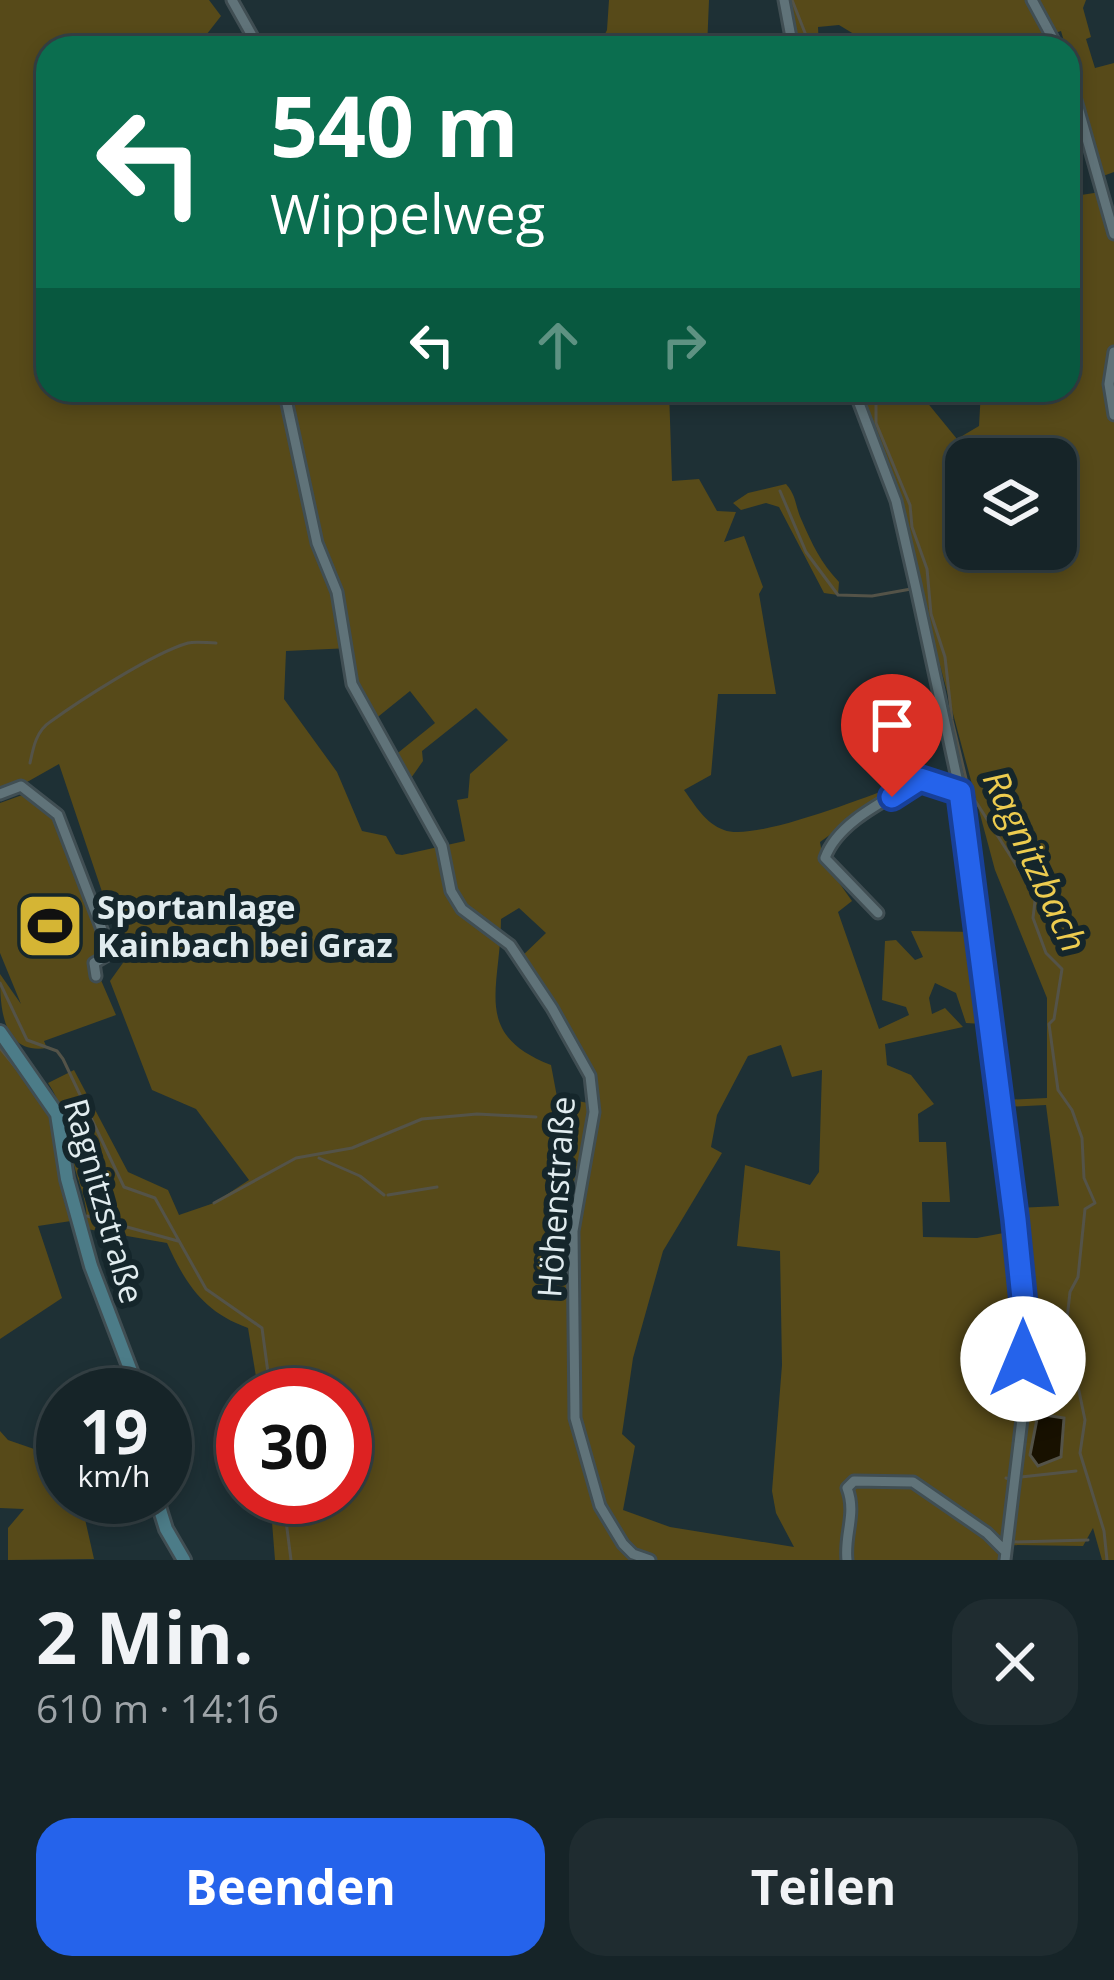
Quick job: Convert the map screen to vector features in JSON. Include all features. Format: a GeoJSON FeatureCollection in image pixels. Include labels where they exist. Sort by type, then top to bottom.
{"type":"FeatureCollection","features":[{"type":"Feature","properties":{"kind":"main road","name":"Ragnitzstraße"},"geometry":{"type":"LineString","coordinates":[[0,1032],[58,1114],[67,1179],[91,1266],[130,1368]]}},
{"type":"Feature","properties":{"kind":"main road"},"geometry":{"type":"LineString","coordinates":[[164,1524],[184,1560]]}},
{"type":"Feature","properties":{"kind":"street"},"geometry":{"type":"LineString","coordinates":[[232,0],[252,36]]}},
{"type":"Feature","properties":{"kind":"street"},"geometry":{"type":"LineString","coordinates":[[784,0],[791,36]]}},
{"type":"Feature","properties":{"kind":"street"},"geometry":{"type":"LineString","coordinates":[[1032,0],[1052,36]]}},
{"type":"Feature","properties":{"kind":"street"},"geometry":{"type":"LineString","coordinates":[[1080,114],[1114,234]]}},
{"type":"Feature","properties":{"kind":"street"},"geometry":{"type":"LineString","coordinates":[[1114,352],[1109,384],[1114,415]]}},
{"type":"Feature","properties":{"kind":"street","name":"Höhenstraße"},"geometry":{"type":"LineString","coordinates":[[287,402],[317,543],[337,592],[352,683],[442,846],[451,891],[462,909],[509,945],[590,1076],[594,1112],[573,1232],[575,1418],[600,1506],[623,1544],[650,1560]]}},
{"type":"Feature","properties":{"kind":"street"},"geometry":{"type":"LineString","coordinates":[[859,402],[896,501],[960,792],[1024,1309],[1022,1419],[1006,1556]]}},
{"type":"Feature","properties":{"kind":"street"},"geometry":{"type":"LineString","coordinates":[[878,913],[825,858],[830,845],[845,829],[920,779],[960,792]]}},
{"type":"Feature","properties":{"kind":"street"},"geometry":{"type":"LineString","coordinates":[[0,794],[21,786],[58,815],[111,953],[94,963],[96,976]]}},
{"type":"Feature","properties":{"kind":"street"},"geometry":{"type":"LineString","coordinates":[[848,1560],[847,1532],[854,1510],[849,1483],[913,1482],[1006,1556]]}},
{"type":"Feature","properties":{"kind":"shaded area"},"geometry":{"type":"Polygon","coordinates":[[[0,0],[209,0],[221,16],[205,36],[36,36],[36,402],[669,402],[672,481],[699,479],[717,511],[736,512],[724,542],[744,536],[763,587],[759,594],[776,694],[718,694],[711,775],[684,790],[711,823],[739,832],[810,816],[899,785],[820,842],[823,860],[852,901],[838,912],[879,1029],[909,1015],[906,1007],[882,1000],[885,941],[896,940],[915,960],[923,957],[911,931],[977,932],[983,979],[998,980],[999,1025],[966,1023],[956,993],[935,983],[929,998],[932,1014],[945,1008],[963,1027],[885,1044],[887,1065],[911,1075],[934,1104],[918,1114],[919,1142],[946,1142],[950,1202],[922,1202],[923,1237],[977,1238],[1019,1230],[1017,1208],[1059,1206],[1046,1105],[1005,1107],[1004,1100],[1047,1098],[1047,998],[995,870],[916,576],[898,487],[860,402],[927,402],[956,438],[945,438],[945,570],[1077,570],[1077,438],[959,438],[979,426],[980,402],[1080,402],[1080,195],[1107,191],[1114,219],[1114,1560],[1102,1560],[1093,1528],[1083,1546],[1007,1545],[1028,1391],[1019,1389],[1000,1560],[275,1560],[272,1524],[372,1524],[372,1368],[255,1368],[248,1328],[219,1314],[198,1295],[167,1243],[87,1229],[66,1126],[48,1083],[74,1070],[128,1172],[168,1190],[179,1215],[214,1203],[249,1180],[196,1109],[152,1090],[110,981],[125,960],[59,764],[20,786],[17,782],[0,788],[0,0]],[[351,648],[286,651],[284,699],[337,772],[362,831],[386,836],[396,854],[402,855],[465,841],[457,800],[468,798],[470,774],[508,740],[476,708],[422,751],[423,761],[409,781],[394,756],[435,723],[410,691],[374,720],[356,682],[351,648]],[[519,908],[501,919],[496,988],[500,1024],[526,1053],[551,1065],[557,1097],[588,1103],[585,1080],[519,959],[546,933],[519,908]],[[781,1045],[748,1056],[717,1115],[711,1147],[722,1153],[663,1251],[633,1358],[622,1434],[635,1446],[623,1510],[670,1527],[794,1547],[776,1513],[772,1491],[782,1365],[780,1251],[737,1246],[745,1165],[810,1185],[819,1172],[822,1070],[792,1077],[781,1045]]]}},
{"type":"Feature","properties":{"kind":"shaded area"},"geometry":{"type":"Polygon","coordinates":[[[609,0],[709,0],[708,36],[604,36],[609,0]]]}},
{"type":"Feature","properties":{"kind":"shaded area"},"geometry":{"type":"Polygon","coordinates":[[[786,0],[1086,0],[1083,8],[1091,37],[1086,39],[1095,68],[1114,63],[1114,172],[1103,176],[1080,97],[1080,36],[1062,36],[1061,31],[1046,36],[857,36],[839,25],[818,27],[818,36],[788,36],[786,0]]]}},
{"type":"Feature","properties":{"kind":"shaded area"},"geometry":{"type":"Polygon","coordinates":[[[786,484],[813,545],[839,582],[838,595],[824,593],[779,507],[766,503],[741,510],[733,503],[748,493],[786,484]]]}},
{"type":"Feature","properties":{"kind":"shaded area","name":"Sportanlage Kainbach bei Graz"},"geometry":{"type":"Polygon","coordinates":[[[25,794],[58,815],[111,953],[94,964],[116,1015],[44,1041],[47,1048],[32,1048],[12,1036],[1,1000],[0,974],[21,1004],[0,953],[0,803],[25,794]]]}},
{"type":"Feature","properties":{"kind":"shaded area"},"geometry":{"type":"Polygon","coordinates":[[[0,1040],[51,1110],[61,1187],[71,1221],[38,1226],[62,1298],[0,1339],[0,1040]]]}},
{"type":"Feature","properties":{"kind":"shaded area"},"geometry":{"type":"Polygon","coordinates":[[[1038,1414],[1064,1418],[1061,1457],[1038,1466],[1030,1455],[1038,1414]]]}},
{"type":"Feature","properties":{"kind":"shaded area"},"geometry":{"type":"Polygon","coordinates":[[[0,1431],[8,1440],[36,1450],[36,1524],[86,1524],[94,1559],[8,1560],[8,1528],[24,1509],[0,1508],[0,1431]]]}},
{"type":"Feature","properties":{"kind":"waterway","name":"Ragnitzbach"},"geometry":{"type":"LineString","coordinates":[[792,0],[806,36]]}},
{"type":"Feature","properties":{"kind":"waterway","name":"Ragnitzbach"},"geometry":{"type":"LineString","coordinates":[[876,402],[876,423],[910,505],[912,527],[927,569],[931,614],[945,657],[952,720],[969,791],[1022,874],[1035,901],[1033,918],[1046,953],[1062,969],[1054,1019],[1049,1024],[1058,1090],[1082,1138],[1084,1178],[1095,1203],[1085,1209],[1078,1277],[1070,1292],[1066,1328],[1085,1420],[1080,1453],[1104,1531],[1107,1560]]}},
{"type":"Feature","properties":{"kind":"waterway"},"geometry":{"type":"LineString","coordinates":[[780,491],[806,552],[838,595],[872,596],[911,589]]}},
{"type":"Feature","properties":{"kind":"waterway"},"geometry":{"type":"LineString","coordinates":[[30,763],[41,730],[79,702],[173,648],[191,642],[216,643]]}},
{"type":"Feature","properties":{"kind":"waterway"},"geometry":{"type":"LineString","coordinates":[[0,983],[27,1040],[57,1051],[63,1059],[124,1187],[155,1198],[206,1289],[262,1328],[267,1368]]}},
{"type":"Feature","properties":{"kind":"waterway"},"geometry":{"type":"LineString","coordinates":[[0,1048],[29,1084]]}},
{"type":"Feature","properties":{"kind":"waterway"},"geometry":{"type":"LineString","coordinates":[[214,1203],[296,1158],[352,1148],[422,1119],[477,1114],[536,1117]]}},
{"type":"Feature","properties":{"kind":"waterway"},"geometry":{"type":"LineString","coordinates":[[319,1158],[360,1176],[384,1195]]}},
{"type":"Feature","properties":{"kind":"waterway"},"geometry":{"type":"LineString","coordinates":[[388,1195],[437,1187]]}},
{"type":"Feature","properties":{"kind":"waterway"},"geometry":{"type":"LineString","coordinates":[[87,1216],[178,1241]]}},
{"type":"Feature","properties":{"kind":"waterway"},"geometry":{"type":"LineString","coordinates":[[1021,1477],[1076,1471]]}},
{"type":"Feature","properties":{"kind":"waterway"},"geometry":{"type":"LineString","coordinates":[[286,1524],[291,1560]]}},
{"type":"Feature","properties":{"kind":"waterway"},"geometry":{"type":"LineString","coordinates":[[1012,1542],[1088,1540]]}},
{"type":"Feature","properties":{"kind":"place","name":"Sportanlage Kainbach bei Graz"},"geometry":{"type":"Point","coordinates":[50,926]}},
{"type":"Feature","properties":{"kind":"route"},"geometry":{"type":"LineString","coordinates":[[892,797],[920,779],[960,792],[1015,1219],[1024,1309],[1023,1359]]}}]}
